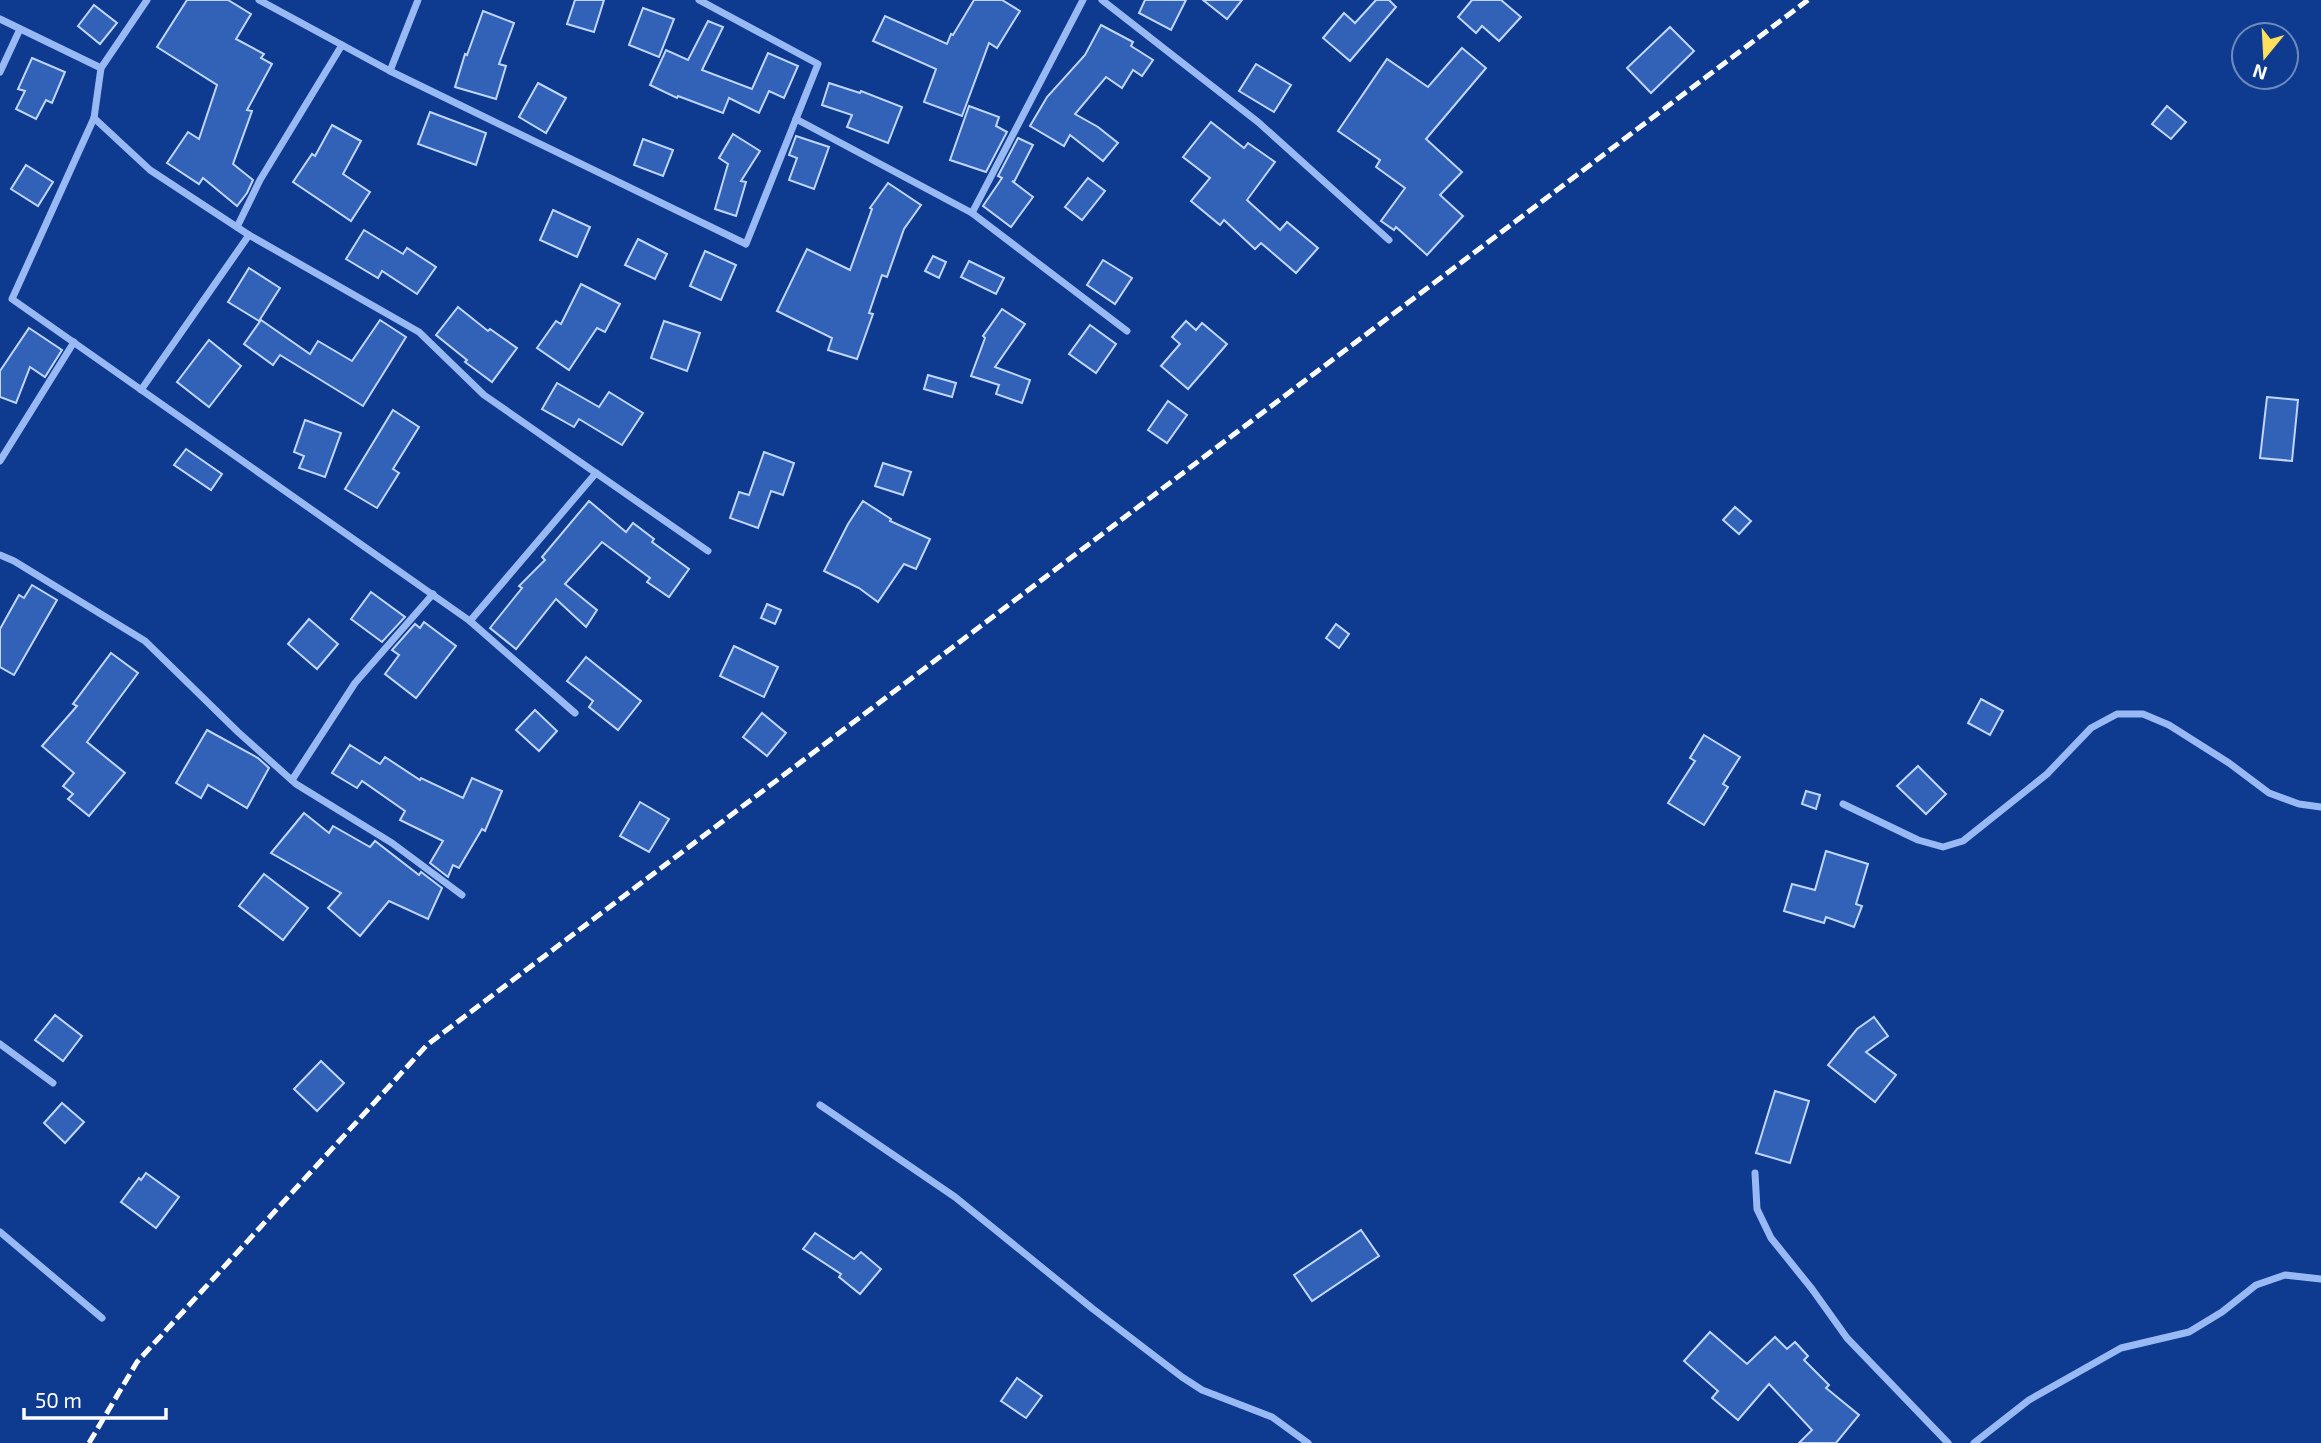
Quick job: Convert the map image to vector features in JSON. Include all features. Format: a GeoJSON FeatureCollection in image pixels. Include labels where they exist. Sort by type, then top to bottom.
{"type":"FeatureCollection","features":[{"type":"Feature","properties":{"kind":"street"},"geometry":{"type":"LineString","coordinates":[[147,0],[101,68],[94,118],[12,299],[470,621],[575,713]]}},
{"type":"Feature","properties":{"kind":"street"},"geometry":{"type":"LineString","coordinates":[[258,0],[390,71],[746,244],[818,64],[699,0]]}},
{"type":"Feature","properties":{"kind":"street"},"geometry":{"type":"LineString","coordinates":[[390,71],[418,0]]}},
{"type":"Feature","properties":{"kind":"street"},"geometry":{"type":"LineString","coordinates":[[972,213],[1083,0]]}},
{"type":"Feature","properties":{"kind":"street"},"geometry":{"type":"LineString","coordinates":[[1102,0],[1258,122],[1390,240]]}},
{"type":"Feature","properties":{"kind":"street"},"geometry":{"type":"LineString","coordinates":[[0,19],[101,68]]}},
{"type":"Feature","properties":{"kind":"street"},"geometry":{"type":"LineString","coordinates":[[0,72],[20,29]]}},
{"type":"Feature","properties":{"kind":"street"},"geometry":{"type":"LineString","coordinates":[[237,227],[260,180],[342,45]]}},
{"type":"Feature","properties":{"kind":"street"},"geometry":{"type":"LineString","coordinates":[[94,118],[150,170],[249,235],[419,332],[484,395],[708,551]]}},
{"type":"Feature","properties":{"kind":"street"},"geometry":{"type":"LineString","coordinates":[[796,119],[972,213],[1127,331]]}},
{"type":"Feature","properties":{"kind":"street"},"geometry":{"type":"LineString","coordinates":[[141,390],[249,235]]}},
{"type":"Feature","properties":{"kind":"street"},"geometry":{"type":"LineString","coordinates":[[0,461],[74,342]]}},
{"type":"Feature","properties":{"kind":"street"},"geometry":{"type":"LineString","coordinates":[[470,621],[596,473]]}},
{"type":"Feature","properties":{"kind":"street"},"geometry":{"type":"LineString","coordinates":[[0,555],[145,641],[238,732],[292,780],[392,843],[462,895]]}},
{"type":"Feature","properties":{"kind":"street"},"geometry":{"type":"LineString","coordinates":[[292,780],[355,683],[433,594]]}},
{"type":"Feature","properties":{"kind":"street"},"geometry":{"type":"LineString","coordinates":[[1843,804],[1918,840],[1943,846],[1963,841],[2047,774],[2091,728],[2117,715],[2143,714],[2169,725],[2229,763],[2269,793],[2299,804],[2321,807]]}},
{"type":"Feature","properties":{"kind":"street"},"geometry":{"type":"LineString","coordinates":[[0,1044],[53,1083]]}},
{"type":"Feature","properties":{"kind":"street"},"geometry":{"type":"LineString","coordinates":[[820,1105],[955,1198],[1182,1377],[1202,1390],[1272,1417],[1308,1443]]}},
{"type":"Feature","properties":{"kind":"street"},"geometry":{"type":"LineString","coordinates":[[1755,1172],[1757,1209],[1771,1238],[1847,1338],[1948,1443]]}},
{"type":"Feature","properties":{"kind":"street"},"geometry":{"type":"LineString","coordinates":[[0,1233],[102,1318]]}},
{"type":"Feature","properties":{"kind":"street"},"geometry":{"type":"LineString","coordinates":[[1974,1443],[2029,1400],[2121,1348],[2189,1332],[2222,1312],[2256,1284],[2285,1275],[2321,1279]]}},
{"type":"Feature","properties":{"kind":"building"},"geometry":{"type":"Polygon","coordinates":[[[187,0],[228,0],[251,14],[236,39],[264,54],[261,58],[272,64],[247,110],[252,111],[233,164],[253,180],[237,206],[203,178],[199,184],[167,163],[188,132],[199,139],[217,85],[157,47],[187,0]]]}},
{"type":"Feature","properties":{"kind":"building"},"geometry":{"type":"Polygon","coordinates":[[[575,0],[604,0],[594,32],[567,24],[575,0]]]}},
{"type":"Feature","properties":{"kind":"building"},"geometry":{"type":"Polygon","coordinates":[[[974,0],[1002,0],[1020,11],[997,48],[989,43],[962,116],[924,102],[936,69],[873,41],[885,16],[947,44],[974,0]]]}},
{"type":"Feature","properties":{"kind":"building"},"geometry":{"type":"Polygon","coordinates":[[[1145,0],[1186,0],[1171,30],[1139,13],[1145,0]]]}},
{"type":"Feature","properties":{"kind":"building"},"geometry":{"type":"Polygon","coordinates":[[[1203,0],[1242,0],[1227,19],[1203,0]]]}},
{"type":"Feature","properties":{"kind":"building"},"geometry":{"type":"Polygon","coordinates":[[[1376,0],[1389,0],[1396,7],[1350,61],[1323,38],[1344,13],[1355,23],[1376,0]]]}},
{"type":"Feature","properties":{"kind":"building"},"geometry":{"type":"Polygon","coordinates":[[[1472,0],[1501,0],[1521,17],[1499,41],[1482,26],[1476,33],[1458,17],[1472,0]]]}},
{"type":"Feature","properties":{"kind":"building"},"geometry":{"type":"Polygon","coordinates":[[[94,5],[117,23],[100,44],[78,26],[94,5]]]}},
{"type":"Feature","properties":{"kind":"building"},"geometry":{"type":"Polygon","coordinates":[[[643,8],[674,19],[659,57],[629,45],[643,8]]]}},
{"type":"Feature","properties":{"kind":"building"},"geometry":{"type":"Polygon","coordinates":[[[483,11],[514,23],[499,64],[506,66],[496,99],[455,87],[483,11]]]}},
{"type":"Feature","properties":{"kind":"building"},"geometry":{"type":"Polygon","coordinates":[[[708,21],[723,27],[702,70],[752,89],[768,53],[798,66],[784,98],[769,91],[759,113],[729,98],[723,113],[678,96],[677,98],[650,85],[666,50],[688,60],[708,21]]]}},
{"type":"Feature","properties":{"kind":"building"},"geometry":{"type":"Polygon","coordinates":[[[1101,25],[1133,42],[1131,46],[1153,60],[1142,76],[1133,70],[1122,88],[1106,77],[1075,114],[1118,143],[1103,161],[1070,135],[1064,146],[1030,126],[1047,97],[1085,55],[1101,25]]]}},
{"type":"Feature","properties":{"kind":"building"},"geometry":{"type":"Polygon","coordinates":[[[1670,27],[1694,51],[1651,93],[1627,68],[1670,27]]]}},
{"type":"Feature","properties":{"kind":"building"},"geometry":{"type":"Polygon","coordinates":[[[1462,48],[1486,68],[1426,139],[1462,172],[1440,195],[1463,216],[1427,255],[1396,227],[1394,230],[1381,221],[1405,188],[1376,167],[1380,160],[1338,131],[1387,59],[1428,87],[1462,48]]]}},
{"type":"Feature","properties":{"kind":"building"},"geometry":{"type":"Polygon","coordinates":[[[32,58],[65,72],[52,103],[46,100],[36,119],[16,109],[25,91],[18,89],[32,58]]]}},
{"type":"Feature","properties":{"kind":"building"},"geometry":{"type":"Polygon","coordinates":[[[1256,64],[1291,85],[1274,112],[1239,91],[1256,64]]]}},
{"type":"Feature","properties":{"kind":"building"},"geometry":{"type":"Polygon","coordinates":[[[538,83],[566,98],[546,133],[519,117],[538,83]]]}},
{"type":"Feature","properties":{"kind":"building"},"geometry":{"type":"Polygon","coordinates":[[[829,83],[860,93],[861,91],[902,107],[888,143],[847,127],[852,115],[822,105],[829,83]]]}},
{"type":"Feature","properties":{"kind":"building"},"geometry":{"type":"Polygon","coordinates":[[[969,106],[999,117],[996,126],[1007,132],[986,172],[950,160],[969,106]]]}},
{"type":"Feature","properties":{"kind":"building"},"geometry":{"type":"Polygon","coordinates":[[[2167,106],[2186,122],[2171,139],[2152,124],[2167,106]]]}},
{"type":"Feature","properties":{"kind":"building"},"geometry":{"type":"Polygon","coordinates":[[[430,112],[486,133],[476,165],[418,144],[430,112]]]}},
{"type":"Feature","properties":{"kind":"building"},"geometry":{"type":"Polygon","coordinates":[[[1211,122],[1244,148],[1248,143],[1275,162],[1247,200],[1280,230],[1287,222],[1318,248],[1296,273],[1261,243],[1255,249],[1224,220],[1220,225],[1191,201],[1210,178],[1183,157],[1211,122]]]}},
{"type":"Feature","properties":{"kind":"building"},"geometry":{"type":"Polygon","coordinates":[[[332,125],[361,141],[343,174],[370,192],[351,221],[293,182],[312,154],[315,156],[332,125]]]}},
{"type":"Feature","properties":{"kind":"building"},"geometry":{"type":"Polygon","coordinates":[[[733,134],[760,151],[741,181],[746,182],[736,216],[715,209],[728,164],[719,158],[733,134]]]}},
{"type":"Feature","properties":{"kind":"building"},"geometry":{"type":"Polygon","coordinates":[[[796,136],[829,147],[814,189],[789,180],[797,158],[789,155],[796,136]]]}},
{"type":"Feature","properties":{"kind":"building"},"geometry":{"type":"Polygon","coordinates":[[[1018,138],[1033,145],[1014,182],[1012,181],[1033,197],[1011,227],[983,206],[1002,178],[998,176],[1018,138]]]}},
{"type":"Feature","properties":{"kind":"building"},"geometry":{"type":"Polygon","coordinates":[[[643,139],[673,150],[663,176],[634,165],[643,139]]]}},
{"type":"Feature","properties":{"kind":"building"},"geometry":{"type":"Polygon","coordinates":[[[26,165],[53,182],[38,206],[11,189],[26,165]]]}},
{"type":"Feature","properties":{"kind":"building"},"geometry":{"type":"Polygon","coordinates":[[[1088,178],[1105,191],[1082,220],[1065,207],[1088,178]]]}},
{"type":"Feature","properties":{"kind":"building"},"geometry":{"type":"Polygon","coordinates":[[[888,183],[921,205],[904,229],[887,277],[882,275],[869,313],[873,314],[857,359],[828,350],[832,338],[777,311],[807,249],[850,270],[872,209],[870,208],[888,183]]]}},
{"type":"Feature","properties":{"kind":"building"},"geometry":{"type":"Polygon","coordinates":[[[553,210],[590,227],[577,257],[540,240],[553,210]]]}},
{"type":"Feature","properties":{"kind":"building"},"geometry":{"type":"Polygon","coordinates":[[[364,230],[403,254],[407,248],[436,267],[417,294],[382,271],[378,278],[346,259],[364,230]]]}},
{"type":"Feature","properties":{"kind":"building"},"geometry":{"type":"Polygon","coordinates":[[[638,239],[667,254],[655,279],[625,265],[638,239]]]}},
{"type":"Feature","properties":{"kind":"building"},"geometry":{"type":"Polygon","coordinates":[[[705,251],[736,265],[721,300],[690,286],[705,251]]]}},
{"type":"Feature","properties":{"kind":"building"},"geometry":{"type":"Polygon","coordinates":[[[933,256],[946,262],[939,278],[925,271],[933,256]]]}},
{"type":"Feature","properties":{"kind":"building"},"geometry":{"type":"Polygon","coordinates":[[[1103,260],[1132,278],[1115,304],[1087,285],[1103,260]]]}},
{"type":"Feature","properties":{"kind":"building"},"geometry":{"type":"Polygon","coordinates":[[[969,261],[1004,278],[996,294],[961,277],[969,261]]]}},
{"type":"Feature","properties":{"kind":"building"},"geometry":{"type":"Polygon","coordinates":[[[249,268],[280,288],[259,321],[228,302],[249,268]]]}},
{"type":"Feature","properties":{"kind":"building"},"geometry":{"type":"Polygon","coordinates":[[[581,284],[620,304],[605,332],[597,328],[569,370],[537,348],[556,321],[561,324],[581,284]]]}},
{"type":"Feature","properties":{"kind":"building"},"geometry":{"type":"Polygon","coordinates":[[[458,307],[488,331],[490,329],[517,348],[492,382],[436,335],[458,307]]]}},
{"type":"Feature","properties":{"kind":"building"},"geometry":{"type":"Polygon","coordinates":[[[1002,309],[1025,324],[995,367],[1030,380],[1022,403],[996,394],[999,385],[971,376],[985,338],[983,336],[1002,309]]]}},
{"type":"Feature","properties":{"kind":"building"},"geometry":{"type":"Polygon","coordinates":[[[261,320],[310,354],[318,341],[352,361],[380,320],[406,337],[363,406],[280,355],[273,365],[244,344],[261,320]]]}},
{"type":"Feature","properties":{"kind":"building"},"geometry":{"type":"Polygon","coordinates":[[[664,321],[700,333],[687,371],[651,358],[664,321]]]}},
{"type":"Feature","properties":{"kind":"building"},"geometry":{"type":"Polygon","coordinates":[[[1186,321],[1196,330],[1202,323],[1227,344],[1188,389],[1161,366],[1180,344],[1172,337],[1186,321]]]}},
{"type":"Feature","properties":{"kind":"building"},"geometry":{"type":"Polygon","coordinates":[[[1090,325],[1116,344],[1096,373],[1069,354],[1090,325]]]}},
{"type":"Feature","properties":{"kind":"building"},"geometry":{"type":"Polygon","coordinates":[[[29,328],[62,350],[45,377],[30,367],[16,403],[0,397],[0,371],[29,328]]]}},
{"type":"Feature","properties":{"kind":"building"},"geometry":{"type":"Polygon","coordinates":[[[209,340],[241,366],[209,407],[177,382],[209,340]]]}},
{"type":"Feature","properties":{"kind":"building"},"geometry":{"type":"Polygon","coordinates":[[[928,375],[956,383],[952,397],[924,389],[928,375]]]}},
{"type":"Feature","properties":{"kind":"building"},"geometry":{"type":"Polygon","coordinates":[[[557,383],[599,407],[609,392],[643,413],[622,445],[579,419],[574,427],[542,409],[557,383]]]}},
{"type":"Feature","properties":{"kind":"building"},"geometry":{"type":"Polygon","coordinates":[[[2267,397],[2298,400],[2292,461],[2260,458],[2267,397]]]}},
{"type":"Feature","properties":{"kind":"building"},"geometry":{"type":"Polygon","coordinates":[[[1168,401],[1187,415],[1167,443],[1148,430],[1168,401]]]}},
{"type":"Feature","properties":{"kind":"building"},"geometry":{"type":"Polygon","coordinates":[[[393,410],[419,427],[393,469],[399,473],[377,508],[345,489],[393,410]]]}},
{"type":"Feature","properties":{"kind":"building"},"geometry":{"type":"Polygon","coordinates":[[[305,420],[341,433],[325,477],[299,468],[304,456],[294,452],[305,420]]]}},
{"type":"Feature","properties":{"kind":"building"},"geometry":{"type":"Polygon","coordinates":[[[186,449],[222,474],[211,490],[174,465],[186,449]]]}},
{"type":"Feature","properties":{"kind":"building"},"geometry":{"type":"Polygon","coordinates":[[[764,452],[794,463],[783,495],[771,491],[758,528],[730,518],[739,492],[749,495],[764,452]]]}},
{"type":"Feature","properties":{"kind":"building"},"geometry":{"type":"Polygon","coordinates":[[[883,463],[911,472],[903,495],[875,486],[883,463]]]}},
{"type":"Feature","properties":{"kind":"building"},"geometry":{"type":"Polygon","coordinates":[[[589,501],[626,532],[633,523],[654,539],[652,542],[689,569],[669,597],[647,582],[650,578],[602,542],[565,584],[597,610],[586,627],[556,599],[516,649],[490,628],[522,588],[519,586],[545,560],[542,557],[589,501]]]}},
{"type":"Feature","properties":{"kind":"building"},"geometry":{"type":"Polygon","coordinates":[[[863,501],[891,519],[890,521],[930,539],[916,569],[904,564],[878,602],[859,588],[824,571],[863,501]]]}},
{"type":"Feature","properties":{"kind":"building"},"geometry":{"type":"Polygon","coordinates":[[[1735,507],[1751,521],[1739,534],[1723,520],[1735,507]]]}},
{"type":"Feature","properties":{"kind":"building"},"geometry":{"type":"Polygon","coordinates":[[[32,585],[57,600],[14,675],[0,667],[0,629],[19,595],[24,598],[32,585]]]}},
{"type":"Feature","properties":{"kind":"building"},"geometry":{"type":"Polygon","coordinates":[[[371,592],[405,617],[382,642],[351,619],[371,592]]]}},
{"type":"Feature","properties":{"kind":"building"},"geometry":{"type":"Polygon","coordinates":[[[767,604],[781,610],[775,624],[761,618],[767,604]]]}},
{"type":"Feature","properties":{"kind":"building"},"geometry":{"type":"Polygon","coordinates":[[[309,619],[338,644],[317,669],[288,644],[309,619]]]}},
{"type":"Feature","properties":{"kind":"building"},"geometry":{"type":"Polygon","coordinates":[[[424,622],[456,646],[416,698],[385,674],[399,655],[392,650],[415,624],[420,628],[424,622]]]}},
{"type":"Feature","properties":{"kind":"building"},"geometry":{"type":"Polygon","coordinates":[[[1336,624],[1349,634],[1339,648],[1326,638],[1336,624]]]}},
{"type":"Feature","properties":{"kind":"building"},"geometry":{"type":"Polygon","coordinates":[[[734,646],[778,667],[764,697],[720,676],[734,646]]]}},
{"type":"Feature","properties":{"kind":"building"},"geometry":{"type":"Polygon","coordinates":[[[111,653],[138,673],[87,742],[125,773],[89,816],[68,799],[73,794],[63,786],[74,773],[42,746],[77,706],[73,704],[111,653]]]}},
{"type":"Feature","properties":{"kind":"building"},"geometry":{"type":"Polygon","coordinates":[[[586,657],[641,701],[618,730],[589,707],[593,701],[567,681],[586,657]]]}},
{"type":"Feature","properties":{"kind":"building"},"geometry":{"type":"Polygon","coordinates":[[[1981,699],[2003,711],[1990,735],[1968,723],[1981,699]]]}},
{"type":"Feature","properties":{"kind":"building"},"geometry":{"type":"Polygon","coordinates":[[[535,710],[557,731],[539,751],[516,730],[535,710]]]}},
{"type":"Feature","properties":{"kind":"building"},"geometry":{"type":"Polygon","coordinates":[[[762,713],[786,733],[767,756],[743,737],[762,713]]]}},
{"type":"Feature","properties":{"kind":"building"},"geometry":{"type":"Polygon","coordinates":[[[207,730],[258,758],[269,768],[247,808],[208,785],[201,798],[176,783],[207,730]]]}},
{"type":"Feature","properties":{"kind":"building"},"geometry":{"type":"Polygon","coordinates":[[[1704,735],[1740,757],[1723,784],[1728,787],[1704,825],[1668,803],[1695,761],[1690,758],[1704,735]]]}},
{"type":"Feature","properties":{"kind":"building"},"geometry":{"type":"Polygon","coordinates":[[[350,745],[380,764],[385,757],[420,780],[421,778],[463,798],[472,778],[502,791],[485,831],[482,829],[459,868],[453,865],[448,877],[430,863],[443,841],[400,820],[405,811],[362,781],[357,788],[332,773],[350,745]]]}},
{"type":"Feature","properties":{"kind":"building"},"geometry":{"type":"Polygon","coordinates":[[[1918,766],[1946,794],[1926,814],[1897,786],[1918,766]]]}},
{"type":"Feature","properties":{"kind":"building"},"geometry":{"type":"Polygon","coordinates":[[[1806,791],[1820,795],[1816,809],[1802,804],[1806,791]]]}},
{"type":"Feature","properties":{"kind":"building"},"geometry":{"type":"Polygon","coordinates":[[[640,802],[669,819],[649,852],[620,836],[640,802]]]}},
{"type":"Feature","properties":{"kind":"building"},"geometry":{"type":"Polygon","coordinates":[[[304,813],[329,833],[333,826],[370,847],[375,841],[419,875],[421,872],[442,888],[428,919],[389,901],[360,936],[328,908],[341,893],[271,853],[304,813]]]}},
{"type":"Feature","properties":{"kind":"building"},"geometry":{"type":"Polygon","coordinates":[[[1826,851],[1868,864],[1856,904],[1862,906],[1854,927],[1826,917],[1824,923],[1784,911],[1792,884],[1815,890],[1826,851]]]}},
{"type":"Feature","properties":{"kind":"building"},"geometry":{"type":"Polygon","coordinates":[[[264,874],[308,908],[283,940],[239,906],[264,874]]]}},
{"type":"Feature","properties":{"kind":"building"},"geometry":{"type":"Polygon","coordinates":[[[55,1015],[82,1036],[63,1061],[35,1040],[55,1015]]]}},
{"type":"Feature","properties":{"kind":"building"},"geometry":{"type":"Polygon","coordinates":[[[1874,1017],[1888,1036],[1866,1052],[1896,1075],[1875,1102],[1828,1065],[1857,1029],[1874,1017]]]}},
{"type":"Feature","properties":{"kind":"building"},"geometry":{"type":"Polygon","coordinates":[[[321,1061],[344,1083],[317,1111],[294,1089],[321,1061]]]}},
{"type":"Feature","properties":{"kind":"building"},"geometry":{"type":"Polygon","coordinates":[[[1775,1091],[1809,1101],[1790,1163],[1756,1153],[1775,1091]]]}},
{"type":"Feature","properties":{"kind":"building"},"geometry":{"type":"Polygon","coordinates":[[[62,1103],[84,1122],[65,1143],[44,1123],[62,1103]]]}},
{"type":"Feature","properties":{"kind":"building"},"geometry":{"type":"Polygon","coordinates":[[[146,1173],[179,1197],[156,1228],[121,1202],[146,1173]]]}},
{"type":"Feature","properties":{"kind":"building"},"geometry":{"type":"Polygon","coordinates":[[[1361,1230],[1379,1256],[1312,1301],[1294,1275],[1361,1230]]]}},
{"type":"Feature","properties":{"kind":"building"},"geometry":{"type":"Polygon","coordinates":[[[815,1233],[854,1259],[861,1252],[881,1269],[860,1294],[839,1277],[841,1274],[803,1249],[815,1233]]]}},
{"type":"Feature","properties":{"kind":"building"},"geometry":{"type":"Polygon","coordinates":[[[1710,1332],[1747,1364],[1775,1337],[1787,1349],[1795,1342],[1808,1356],[1804,1360],[1829,1385],[1826,1388],[1859,1415],[1836,1443],[1799,1443],[1812,1430],[1769,1384],[1738,1420],[1712,1398],[1718,1391],[1684,1361],[1710,1332]]]}},
{"type":"Feature","properties":{"kind":"building"},"geometry":{"type":"Polygon","coordinates":[[[1017,1378],[1042,1396],[1026,1418],[1001,1401],[1017,1378]]]}},
{"type":"Feature","properties":{"kind":"railway"},"geometry":{"type":"LineString","coordinates":[[89,1443],[137,1362],[427,1045],[1808,0]]}}]}
